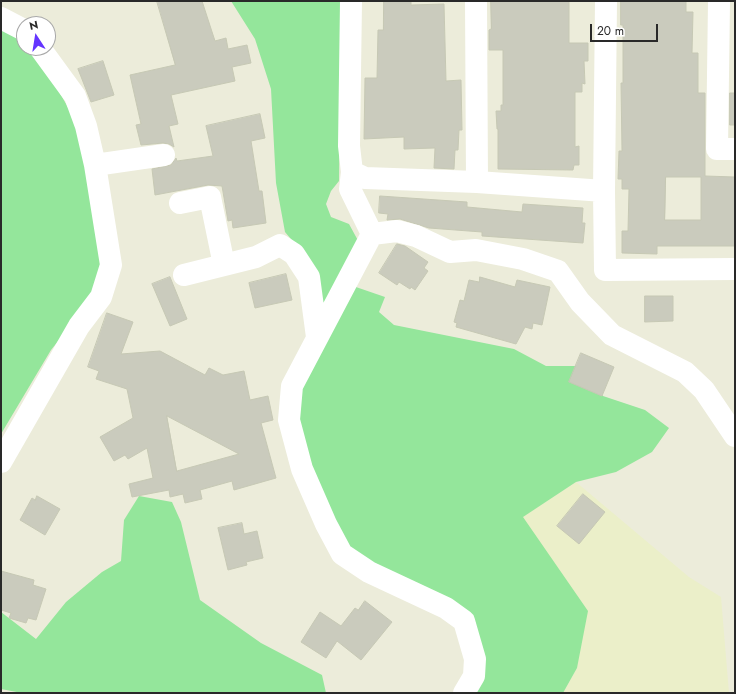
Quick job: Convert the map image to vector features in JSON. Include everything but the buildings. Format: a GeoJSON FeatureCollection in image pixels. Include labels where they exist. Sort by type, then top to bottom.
{"type":"FeatureCollection","features":[{"type":"Feature","properties":{"kind":"street"},"geometry":{"type":"LineString","coordinates":[[351,1],[349,146],[352,172],[350,189],[372,234]]}},
{"type":"Feature","properties":{"kind":"street"},"geometry":{"type":"LineString","coordinates":[[476,1],[477,182]]}},
{"type":"Feature","properties":{"kind":"street"},"geometry":{"type":"LineString","coordinates":[[606,1],[604,191],[605,270],[735,269]]}},
{"type":"Feature","properties":{"kind":"street"},"geometry":{"type":"LineString","coordinates":[[719,1],[717,149],[735,149]]}},
{"type":"Feature","properties":{"kind":"street"},"geometry":{"type":"LineString","coordinates":[[1,18],[16,26]]}},
{"type":"Feature","properties":{"kind":"street"},"geometry":{"type":"LineString","coordinates":[[1,462],[79,326],[101,297],[111,265],[95,165],[86,126],[75,96],[46,56]]}},
{"type":"Feature","properties":{"kind":"street"},"geometry":{"type":"LineString","coordinates":[[95,165],[164,155]]}},
{"type":"Feature","properties":{"kind":"street"},"geometry":{"type":"LineString","coordinates":[[352,172],[365,178],[477,182],[604,191]]}},
{"type":"Feature","properties":{"kind":"street"},"geometry":{"type":"LineString","coordinates":[[180,203],[210,197],[224,265]]}},
{"type":"Feature","properties":{"kind":"street"},"geometry":{"type":"LineString","coordinates":[[372,234],[397,231],[416,236],[450,252],[476,250],[515,257],[558,271],[580,302],[612,335],[685,372],[704,390],[735,436]]}},
{"type":"Feature","properties":{"kind":"street"},"geometry":{"type":"LineString","coordinates":[[372,234],[292,386],[289,420],[302,469],[326,524],[342,554],[369,572],[446,608],[464,621],[475,659],[474,676],[464,693]]}},
{"type":"Feature","properties":{"kind":"street"},"geometry":{"type":"LineString","coordinates":[[184,276],[256,257],[280,245],[294,254],[309,277],[317,337]]}},
{"type":"Feature","properties":{"kind":"shaded area"},"geometry":{"type":"Polygon","coordinates":[[[576,482],[689,577],[721,597],[729,693],[563,693],[577,668],[522,517],[576,482]]]}},
{"type":"Feature","properties":{"kind":"green space"},"geometry":{"type":"Polygon","coordinates":[[[231,1],[341,1],[339,181],[331,191],[326,204],[331,217],[349,224],[361,246],[323,319],[301,251],[285,232],[276,183],[271,89],[255,39],[231,1]]]}},
{"type":"Feature","properties":{"kind":"green space"},"geometry":{"type":"Polygon","coordinates":[[[1,25],[16,35],[16,56],[37,56],[43,63],[79,127],[104,265],[91,300],[51,350],[1,434],[1,25]]]}},
{"type":"Feature","properties":{"kind":"green space"},"geometry":{"type":"Polygon","coordinates":[[[353,286],[385,297],[379,312],[394,325],[514,349],[546,366],[586,366],[603,396],[645,410],[669,428],[652,452],[616,472],[576,482],[523,517],[588,611],[577,668],[563,693],[475,693],[472,618],[365,563],[348,547],[322,502],[295,418],[302,389],[353,286]]]}},
{"type":"Feature","properties":{"kind":"green space"},"geometry":{"type":"Polygon","coordinates":[[[139,496],[172,502],[181,522],[200,600],[261,643],[322,675],[326,693],[22,693],[1,689],[1,612],[36,639],[66,602],[102,572],[121,561],[124,520],[139,496]]]}}]}
